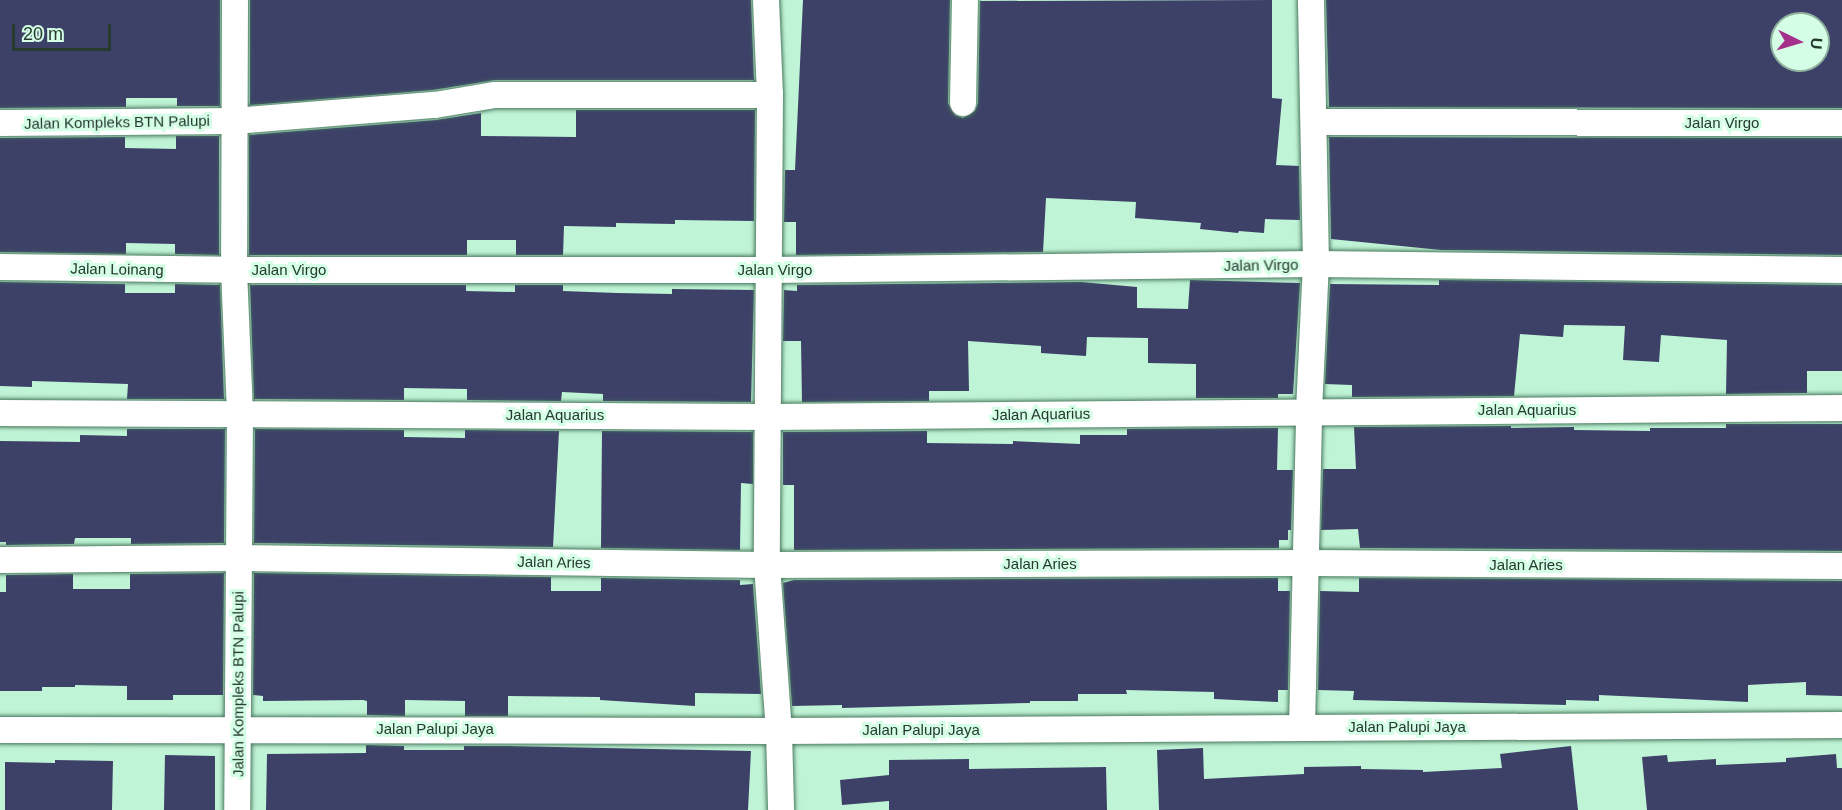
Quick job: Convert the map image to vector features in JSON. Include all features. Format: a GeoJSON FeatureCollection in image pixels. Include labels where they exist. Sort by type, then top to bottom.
{"type":"FeatureCollection","features":[{"type":"Feature","properties":{"kind":"street","name":"Jalan Kompleks BTN Palupi"},"geometry":{"type":"LineString","coordinates":[[235,0],[234,270],[240,413],[237,810]]}},
{"type":"Feature","properties":{"kind":"street"},"geometry":{"type":"LineString","coordinates":[[766,0],[770,95],[767,565],[779,731],[781,810]]}},
{"type":"Feature","properties":{"kind":"street"},"geometry":{"type":"LineString","coordinates":[[963,103],[965,0]]}},
{"type":"Feature","properties":{"kind":"street","name":"Jalan Virgo"},"geometry":{"type":"LineString","coordinates":[[1302,728],[1309,411],[1316,264],[1311,0]]}},
{"type":"Feature","properties":{"kind":"street"},"geometry":{"type":"LineString","coordinates":[[234,121],[435,105],[495,95],[770,95]]}},
{"type":"Feature","properties":{"kind":"street","name":"Jalan Kompleks BTN Palupi"},"geometry":{"type":"LineString","coordinates":[[0,123],[234,121]]}},
{"type":"Feature","properties":{"kind":"street","name":"Jalan Virgo"},"geometry":{"type":"LineString","coordinates":[[1314,122],[1842,123]]}},
{"type":"Feature","properties":{"kind":"street","name":"Jalan Virgo"},"geometry":{"type":"LineString","coordinates":[[234,270],[768,270],[1316,264],[1842,270]]}},
{"type":"Feature","properties":{"kind":"street","name":"Jalan Loinang"},"geometry":{"type":"LineString","coordinates":[[0,267],[234,270]]}},
{"type":"Feature","properties":{"kind":"street","name":"Jalan Aquarius"},"geometry":{"type":"LineString","coordinates":[[240,413],[768,417],[1842,408]]}},
{"type":"Feature","properties":{"kind":"street"},"geometry":{"type":"LineString","coordinates":[[0,413],[240,413]]}},
{"type":"Feature","properties":{"kind":"street"},"geometry":{"type":"LineString","coordinates":[[0,560],[238,558]]}},
{"type":"Feature","properties":{"kind":"street","name":"Jalan Aries"},"geometry":{"type":"LineString","coordinates":[[238,558],[767,565],[1842,566]]}},
{"type":"Feature","properties":{"kind":"street","name":"Jalan Palupi Jaya"},"geometry":{"type":"LineString","coordinates":[[0,730],[779,731],[1842,725]]}},
{"type":"Feature","properties":{"kind":"building"},"geometry":{"type":"Polygon","coordinates":[[[0,0],[220,0],[220,106],[177,106],[177,98],[126,98],[126,107],[0,108],[0,0]]]}},
{"type":"Feature","properties":{"kind":"building"},"geometry":{"type":"Polygon","coordinates":[[[250,0],[751,0],[754,80],[495,80],[433,90],[250,105],[250,0]]]}},
{"type":"Feature","properties":{"kind":"building"},"geometry":{"type":"Polygon","coordinates":[[[803,0],[950,0],[948,103],[955,115],[963,118],[975,111],[978,103],[980,1],[1272,0],[1272,98],[1282,99],[1276,165],[1299,166],[1300,220],[1265,219],[1264,233],[1239,231],[1238,233],[1200,229],[1201,223],[1135,218],[1136,202],[1046,198],[1043,252],[796,255],[796,222],[784,222],[785,170],[795,170],[803,0]]]}},
{"type":"Feature","properties":{"kind":"building"},"geometry":{"type":"Polygon","coordinates":[[[1326,0],[1842,0],[1842,108],[1329,107],[1326,0]]]}},
{"type":"Feature","properties":{"kind":"building"},"geometry":{"type":"Polygon","coordinates":[[[576,110],[755,110],[754,221],[675,220],[675,224],[616,223],[616,227],[564,226],[563,255],[516,255],[516,240],[467,240],[467,255],[249,255],[249,135],[436,120],[481,113],[481,136],[576,137],[576,110]]]}},
{"type":"Feature","properties":{"kind":"building"},"geometry":{"type":"Polygon","coordinates":[[[176,136],[219,136],[219,255],[175,254],[175,244],[126,243],[126,254],[0,252],[0,138],[125,137],[125,148],[176,149],[176,136]]]}},
{"type":"Feature","properties":{"kind":"building"},"geometry":{"type":"Polygon","coordinates":[[[1329,137],[1842,138],[1842,255],[1441,250],[1331,239],[1329,137]]]}},
{"type":"Feature","properties":{"kind":"building"},"geometry":{"type":"Polygon","coordinates":[[[1190,280],[1300,283],[1293,394],[1278,394],[1278,398],[1196,398],[1196,364],[1148,363],[1148,338],[1087,337],[1086,356],[1041,353],[1041,346],[968,341],[969,391],[929,391],[929,401],[802,402],[801,341],[783,341],[784,290],[797,291],[797,285],[1081,282],[1137,287],[1137,308],[1188,309],[1190,280]]]}},
{"type":"Feature","properties":{"kind":"building"},"geometry":{"type":"Polygon","coordinates":[[[1439,280],[1842,285],[1842,371],[1807,371],[1807,393],[1726,394],[1727,340],[1661,335],[1659,362],[1623,360],[1625,326],[1564,325],[1563,337],[1520,334],[1514,396],[1352,397],[1352,385],[1325,384],[1330,284],[1439,285],[1439,280]]]}},
{"type":"Feature","properties":{"kind":"building"},"geometry":{"type":"Polygon","coordinates":[[[0,282],[125,284],[125,293],[175,293],[175,284],[220,285],[224,399],[127,399],[128,384],[32,381],[32,387],[0,386],[0,282]]]}},
{"type":"Feature","properties":{"kind":"building"},"geometry":{"type":"Polygon","coordinates":[[[250,285],[466,285],[466,291],[515,292],[515,285],[563,285],[563,291],[672,294],[672,289],[754,290],[751,402],[603,401],[603,394],[562,392],[561,401],[467,400],[467,389],[404,388],[404,400],[254,399],[250,285]]]}},
{"type":"Feature","properties":{"kind":"building"},"geometry":{"type":"Polygon","coordinates":[[[1726,424],[1842,424],[1842,551],[1360,548],[1358,529],[1321,530],[1323,469],[1356,469],[1354,427],[1511,426],[1511,428],[1574,427],[1574,430],[1650,431],[1650,428],[1726,428],[1726,424]]]}},
{"type":"Feature","properties":{"kind":"building"},"geometry":{"type":"Polygon","coordinates":[[[1278,428],[1277,470],[1293,470],[1291,530],[1288,530],[1288,540],[1279,540],[1279,548],[794,550],[794,485],[783,485],[783,432],[927,431],[927,443],[1013,444],[1013,441],[1080,444],[1080,435],[1127,435],[1127,429],[1278,428]]]}},
{"type":"Feature","properties":{"kind":"building"},"geometry":{"type":"Polygon","coordinates":[[[127,429],[225,429],[224,543],[131,544],[131,538],[75,538],[74,544],[6,545],[6,542],[0,542],[0,441],[80,442],[80,435],[127,436],[127,429]]]}},
{"type":"Feature","properties":{"kind":"building"},"geometry":{"type":"Polygon","coordinates":[[[255,429],[404,430],[404,437],[465,438],[465,430],[559,431],[553,547],[254,543],[255,429]]]}},
{"type":"Feature","properties":{"kind":"building"},"geometry":{"type":"Polygon","coordinates":[[[602,431],[753,432],[753,484],[741,483],[740,550],[601,548],[602,431]]]}},
{"type":"Feature","properties":{"kind":"building"},"geometry":{"type":"Polygon","coordinates":[[[224,573],[223,695],[173,695],[173,700],[127,700],[127,686],[75,685],[75,687],[42,687],[42,691],[0,691],[0,592],[6,592],[6,575],[73,574],[73,589],[130,589],[130,574],[224,573]]]}},
{"type":"Feature","properties":{"kind":"building"},"geometry":{"type":"Polygon","coordinates":[[[254,573],[551,577],[551,591],[601,591],[601,578],[740,580],[740,585],[753,584],[761,694],[695,693],[695,706],[600,700],[600,697],[508,696],[508,716],[465,716],[465,701],[405,700],[405,716],[367,715],[367,701],[363,700],[263,701],[263,696],[253,695],[254,573]]]}},
{"type":"Feature","properties":{"kind":"building"},"geometry":{"type":"Polygon","coordinates":[[[1278,578],[1278,591],[1290,591],[1288,690],[1278,690],[1278,702],[1214,699],[1214,692],[1126,690],[1127,694],[1078,694],[1078,701],[842,708],[842,705],[792,706],[783,583],[794,580],[1278,578]]]}},
{"type":"Feature","properties":{"kind":"building"},"geometry":{"type":"Polygon","coordinates":[[[1359,578],[1842,581],[1842,696],[1806,695],[1806,682],[1748,685],[1748,702],[1599,695],[1599,701],[1566,700],[1566,705],[1353,700],[1354,691],[1318,690],[1320,591],[1359,592],[1359,578]]]}},
{"type":"Feature","properties":{"kind":"building"},"geometry":{"type":"Polygon","coordinates":[[[366,745],[404,746],[404,750],[464,750],[464,746],[508,746],[751,751],[748,810],[266,810],[267,754],[366,753],[366,745]]]}},
{"type":"Feature","properties":{"kind":"building"},"geometry":{"type":"Polygon","coordinates":[[[1571,746],[1578,810],[1159,810],[1157,750],[1203,748],[1204,779],[1304,774],[1304,767],[1361,766],[1361,769],[1423,770],[1423,772],[1502,768],[1500,754],[1571,746]]]}},
{"type":"Feature","properties":{"kind":"building"},"geometry":{"type":"Polygon","coordinates":[[[1836,754],[1837,768],[1842,768],[1842,810],[1647,810],[1642,757],[1667,755],[1668,762],[1716,759],[1716,765],[1786,762],[1786,758],[1836,754]]]}},
{"type":"Feature","properties":{"kind":"building"},"geometry":{"type":"Polygon","coordinates":[[[165,755],[215,756],[215,810],[164,810],[165,755]]]}},
{"type":"Feature","properties":{"kind":"building"},"geometry":{"type":"Polygon","coordinates":[[[969,759],[969,769],[1106,767],[1107,810],[889,810],[889,801],[842,805],[840,780],[889,775],[889,760],[969,759]]]}},
{"type":"Feature","properties":{"kind":"building"},"geometry":{"type":"Polygon","coordinates":[[[55,760],[113,761],[112,810],[5,810],[5,762],[55,763],[55,760]]]}}]}
